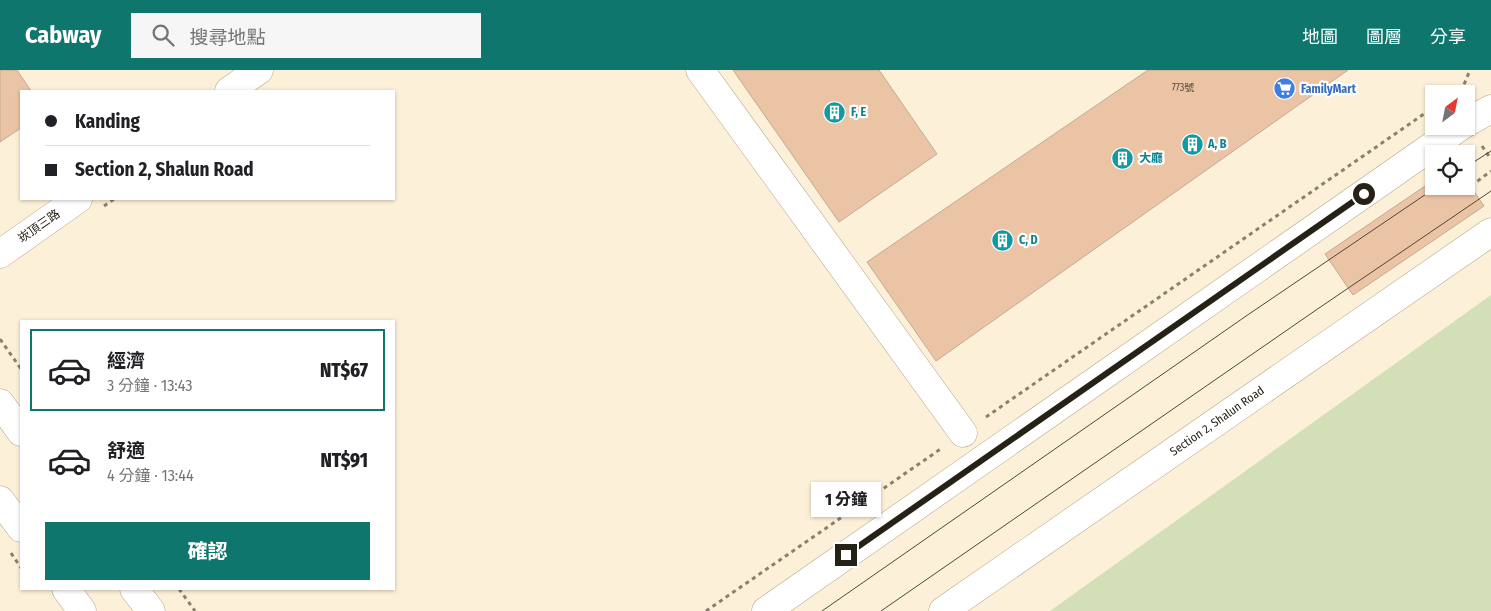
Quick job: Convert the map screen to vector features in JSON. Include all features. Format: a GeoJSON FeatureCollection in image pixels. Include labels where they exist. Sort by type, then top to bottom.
{"type":"FeatureCollection","features":[{"type":"Feature","properties":{"kind":"street"},"geometry":{"type":"LineString","coordinates":[[700,70],[963,433]]}},
{"type":"Feature","properties":{"kind":"street"},"geometry":{"type":"LineString","coordinates":[[1475,118],[1491,109]]}},
{"type":"Feature","properties":{"kind":"street"},"geometry":{"type":"LineString","coordinates":[[766,611],[1448,135]]}},
{"type":"Feature","properties":{"kind":"street","name":"崁頂三路"},"geometry":{"type":"LineString","coordinates":[[0,254],[77,200]]}},
{"type":"Feature","properties":{"kind":"street","name":"Section 2, Shalun Road"},"geometry":{"type":"LineString","coordinates":[[943,611],[1491,232]]}},
{"type":"Feature","properties":{"kind":"street"},"geometry":{"type":"LineString","coordinates":[[0,403],[20,431]]}},
{"type":"Feature","properties":{"kind":"street"},"geometry":{"type":"LineString","coordinates":[[0,500],[20,527]]}},
{"type":"Feature","properties":{"kind":"street"},"geometry":{"type":"LineString","coordinates":[[67,590],[82,611]]}},
{"type":"Feature","properties":{"kind":"street"},"geometry":{"type":"LineString","coordinates":[[135,590],[150,611]]}},
{"type":"Feature","properties":{"kind":"path"},"geometry":{"type":"LineString","coordinates":[[1463,85],[1470,70]]}},
{"type":"Feature","properties":{"kind":"path"},"geometry":{"type":"LineString","coordinates":[[706,611],[1425,113]]}},
{"type":"Feature","properties":{"kind":"path"},"geometry":{"type":"LineString","coordinates":[[1475,183],[1491,171]]}},
{"type":"Feature","properties":{"kind":"path"},"geometry":{"type":"LineString","coordinates":[[0,339],[20,368]]}},
{"type":"Feature","properties":{"kind":"path"},"geometry":{"type":"LineString","coordinates":[[180,590],[195,611]]}},
{"type":"Feature","properties":{"kind":"green space"},"geometry":{"type":"Polygon","coordinates":[[[1491,295],[1491,611],[1050,611],[1491,295]]]}},
{"type":"Feature","properties":{"kind":"building"},"geometry":{"type":"Polygon","coordinates":[[[0,70],[17,70],[30,90],[20,90],[20,129],[0,142],[0,70]]]}},
{"type":"Feature","properties":{"kind":"building","name":"F, E"},"geometry":{"type":"Polygon","coordinates":[[[733,70],[879,70],[937,154],[839,222],[733,70]]]}},
{"type":"Feature","properties":{"kind":"building"},"geometry":{"type":"Polygon","coordinates":[[[1148,70],[1348,70],[936,361],[867,262],[1148,70]]]}},
{"type":"Feature","properties":{"kind":"building"},"geometry":{"type":"Polygon","coordinates":[[[1425,186],[1425,195],[1475,195],[1475,193],[1484,206],[1353,295],[1325,254],[1425,186]]]}},
{"type":"Feature","properties":{"kind":"tram line"},"geometry":{"type":"LineString","coordinates":[[1475,161],[1491,151]]}},
{"type":"Feature","properties":{"kind":"tram line"},"geometry":{"type":"LineString","coordinates":[[881,611],[1491,191]]}},
{"type":"Feature","properties":{"kind":"tram line"},"geometry":{"type":"LineString","coordinates":[[822,611],[1249,314],[1425,195]]}},
{"type":"Feature","properties":{"kind":"place","name":"FamilyMart"},"geometry":{"type":"Point","coordinates":[1285,89]}},
{"type":"Feature","properties":{"kind":"place","name":"F, E"},"geometry":{"type":"Point","coordinates":[835,112]}},
{"type":"Feature","properties":{"kind":"place","name":"A, B"},"geometry":{"type":"Point","coordinates":[1192,144]}},
{"type":"Feature","properties":{"kind":"place","name":"大廳"},"geometry":{"type":"Point","coordinates":[1123,158]}},
{"type":"Feature","properties":{"kind":"place","name":"C, D"},"geometry":{"type":"Point","coordinates":[1003,240]}},
{"type":"Feature","properties":{"kind":"route"},"geometry":{"type":"LineString","coordinates":[[846,555],[1364,194]]}}]}
